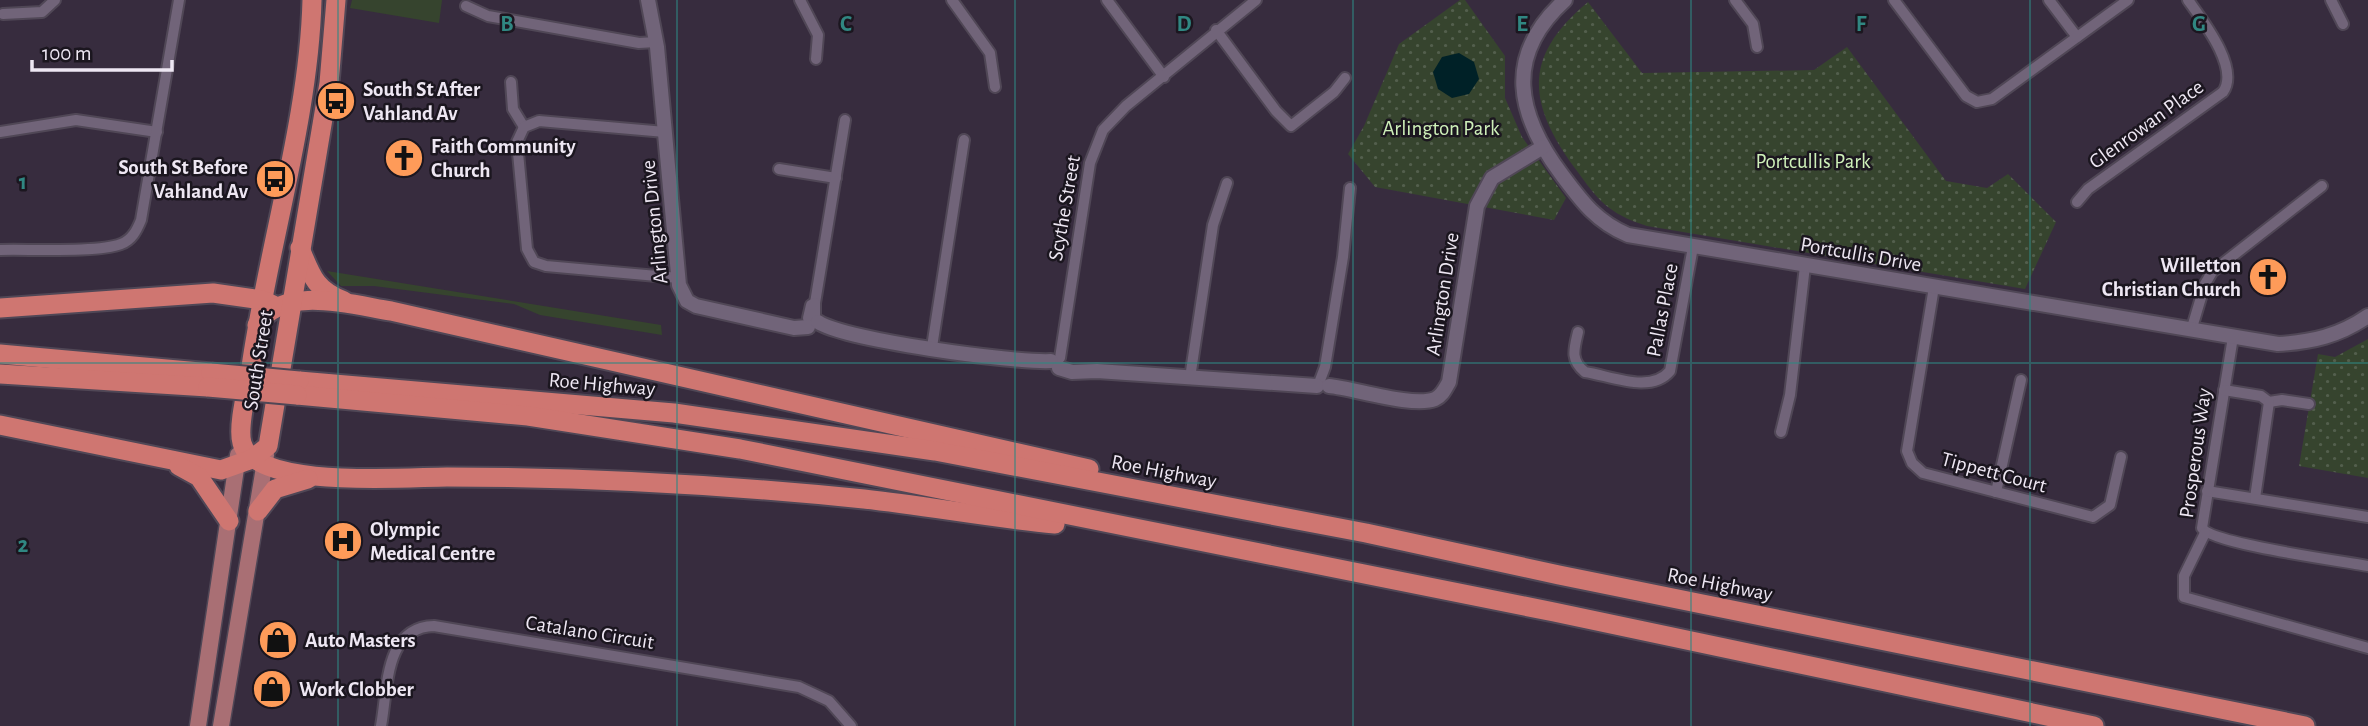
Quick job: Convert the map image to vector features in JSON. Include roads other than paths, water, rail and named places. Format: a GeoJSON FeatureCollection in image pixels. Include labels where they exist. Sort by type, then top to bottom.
{"type":"FeatureCollection","features":[{"type":"Feature","properties":{"kind":"highway","name":"South Street"},"geometry":{"type":"LineString","coordinates":[[312,0],[307,68],[268,266],[276,303],[285,332],[268,446],[251,464],[240,439],[257,326],[276,303],[300,248],[329,83],[336,0]]}},
{"type":"Feature","properties":{"kind":"highway"},"geometry":{"type":"LineString","coordinates":[[300,248],[313,279],[326,294],[353,305]]}},
{"type":"Feature","properties":{"kind":"highway"},"geometry":{"type":"LineString","coordinates":[[213,293],[247,282],[268,266]]}},
{"type":"Feature","properties":{"kind":"highway"},"geometry":{"type":"LineString","coordinates":[[0,308],[213,293],[276,303],[353,305],[631,363],[1056,459],[1202,501]]}},
{"type":"Feature","properties":{"kind":"highway","name":"Roe Highway"},"geometry":{"type":"LineString","coordinates":[[0,354],[209,380],[298,388],[674,413],[935,451],[1202,501],[2305,726]]}},
{"type":"Feature","properties":{"kind":"highway","name":"Roe Highway"},"geometry":{"type":"LineString","coordinates":[[0,374],[209,380]]}},
{"type":"Feature","properties":{"kind":"highway","name":"Roe Highway"},"geometry":{"type":"LineString","coordinates":[[298,388],[528,415],[740,449],[1554,612],[2094,726]]}},
{"type":"Feature","properties":{"kind":"highway"},"geometry":{"type":"LineString","coordinates":[[0,425],[162,460],[222,470],[251,464],[316,476],[536,477],[700,485],[866,499],[1011,520],[1160,534]]}},
{"type":"Feature","properties":{"kind":"highway"},"geometry":{"type":"LineString","coordinates":[[162,460],[199,477],[229,521]]}},
{"type":"Feature","properties":{"kind":"highway"},"geometry":{"type":"LineString","coordinates":[[258,511],[275,489],[316,476]]}},
{"type":"Feature","properties":{"kind":"main road"},"geometry":{"type":"LineString","coordinates":[[221,726],[258,511],[251,464]]}},
{"type":"Feature","properties":{"kind":"main road"},"geometry":{"type":"LineString","coordinates":[[198,726],[229,521],[251,464]]}},
{"type":"Feature","properties":{"kind":"street"},"geometry":{"type":"LineString","coordinates":[[3,14],[42,12],[55,0]]}},
{"type":"Feature","properties":{"kind":"street"},"geometry":{"type":"LineString","coordinates":[[0,250],[122,244],[135,233],[141,220],[179,0]]}},
{"type":"Feature","properties":{"kind":"street","name":"Arlington Drive"},"geometry":{"type":"LineString","coordinates":[[648,0],[656,42],[679,278],[687,301],[696,306],[781,323],[789,327],[812,322],[844,333],[1015,361],[1030,366],[1057,362],[1097,371],[1294,386],[1323,384],[1361,393],[1434,400],[1443,393],[1449,382],[1477,206],[1492,178],[1543,147]]}},
{"type":"Feature","properties":{"kind":"street","name":"Arlington Drive"},"geometry":{"type":"LineString","coordinates":[[656,42],[657,0]]}},
{"type":"Feature","properties":{"kind":"street"},"geometry":{"type":"LineString","coordinates":[[800,0],[818,35],[816,58]]}},
{"type":"Feature","properties":{"kind":"street"},"geometry":{"type":"LineString","coordinates":[[952,0],[990,53],[995,87]]}},
{"type":"Feature","properties":{"kind":"street"},"geometry":{"type":"LineString","coordinates":[[1107,0],[1164,77]]}},
{"type":"Feature","properties":{"kind":"street","name":"Scythe Street"},"geometry":{"type":"LineString","coordinates":[[1057,362],[1095,148],[1103,130],[1119,112],[1256,0]]}},
{"type":"Feature","properties":{"kind":"street","name":"Portcullis Drive"},"geometry":{"type":"LineString","coordinates":[[1565,0],[1545,22],[1533,43],[1524,75],[1526,113],[1543,147],[1589,211],[1606,225],[1628,235],[2278,344],[2310,342],[2351,328],[2368,316]]}},
{"type":"Feature","properties":{"kind":"street"},"geometry":{"type":"LineString","coordinates":[[1735,0],[1753,24],[1757,47]]}},
{"type":"Feature","properties":{"kind":"street"},"geometry":{"type":"LineString","coordinates":[[1894,0],[1966,96],[1977,102],[1992,99],[2128,0]]}},
{"type":"Feature","properties":{"kind":"street"},"geometry":{"type":"LineString","coordinates":[[2049,0],[2077,37]]}},
{"type":"Feature","properties":{"kind":"street","name":"Glenrowan Place"},"geometry":{"type":"LineString","coordinates":[[2077,202],[2088,189],[2223,92],[2228,84],[2230,74],[2213,38],[2188,0]]}},
{"type":"Feature","properties":{"kind":"street"},"geometry":{"type":"LineString","coordinates":[[2331,0],[2343,24]]}},
{"type":"Feature","properties":{"kind":"street"},"geometry":{"type":"LineString","coordinates":[[466,6],[488,16],[639,43],[656,42]]}},
{"type":"Feature","properties":{"kind":"street"},"geometry":{"type":"LineString","coordinates":[[1216,30],[1276,111],[1291,126],[1334,92],[1345,78]]}},
{"type":"Feature","properties":{"kind":"street"},"geometry":{"type":"LineString","coordinates":[[510,82],[513,109],[524,127]]}},
{"type":"Feature","properties":{"kind":"street"},"geometry":{"type":"LineString","coordinates":[[0,132],[76,120],[157,132]]}},
{"type":"Feature","properties":{"kind":"street"},"geometry":{"type":"LineString","coordinates":[[812,322],[845,120]]}},
{"type":"Feature","properties":{"kind":"street"},"geometry":{"type":"LineString","coordinates":[[665,132],[539,121],[524,127],[517,142],[527,249],[534,262],[546,266],[679,278]]}},
{"type":"Feature","properties":{"kind":"street"},"geometry":{"type":"LineString","coordinates":[[932,347],[964,140]]}},
{"type":"Feature","properties":{"kind":"street"},"geometry":{"type":"LineString","coordinates":[[779,169],[836,178]]}},
{"type":"Feature","properties":{"kind":"street"},"geometry":{"type":"LineString","coordinates":[[1190,378],[1213,225],[1227,183]]}},
{"type":"Feature","properties":{"kind":"street"},"geometry":{"type":"LineString","coordinates":[[2191,331],[2205,285],[2212,272],[2322,186]]}},
{"type":"Feature","properties":{"kind":"street"},"geometry":{"type":"LineString","coordinates":[[1323,384],[1343,257],[1350,188]]}},
{"type":"Feature","properties":{"kind":"street","name":"Pallas Place"},"geometry":{"type":"LineString","coordinates":[[1578,332],[1573,354],[1576,365],[1585,372],[1651,384],[1662,380],[1670,371],[1693,247]]}},
{"type":"Feature","properties":{"kind":"street"},"geometry":{"type":"LineString","coordinates":[[1781,432],[1790,395],[1805,266]]}},
{"type":"Feature","properties":{"kind":"street","name":"Tippett Court"},"geometry":{"type":"LineString","coordinates":[[1934,288],[1907,451],[1912,463],[1923,473],[2085,516],[2099,515],[2110,505],[2122,457]]}},
{"type":"Feature","properties":{"kind":"street","name":"Prosperous Way"},"geometry":{"type":"LineString","coordinates":[[2233,337],[2202,523],[2205,533],[2260,548],[2368,566]]}},
{"type":"Feature","properties":{"kind":"street"},"geometry":{"type":"LineString","coordinates":[[1996,492],[2021,380]]}},
{"type":"Feature","properties":{"kind":"street"},"geometry":{"type":"LineString","coordinates":[[2224,390],[2261,396],[2269,402],[2283,400],[2309,404]]}},
{"type":"Feature","properties":{"kind":"street"},"geometry":{"type":"LineString","coordinates":[[2255,498],[2269,402]]}},
{"type":"Feature","properties":{"kind":"street"},"geometry":{"type":"LineString","coordinates":[[2207,491],[2368,517]]}},
{"type":"Feature","properties":{"kind":"street"},"geometry":{"type":"LineString","coordinates":[[2205,533],[2184,576],[2184,597],[2368,648]]}},
{"type":"Feature","properties":{"kind":"street","name":"Catalano Circuit"},"geometry":{"type":"LineString","coordinates":[[381,726],[394,654],[407,632],[427,626],[799,687],[829,701],[851,726]]}},
{"type":"Feature","properties":{"kind":"place","name":"South St After Vahland Av"},"geometry":{"type":"Point","coordinates":[336,101]}},
{"type":"Feature","properties":{"kind":"place","name":"Faith Community Church"},"geometry":{"type":"Point","coordinates":[404,158]}},
{"type":"Feature","properties":{"kind":"place","name":"South St Before Vahland Av"},"geometry":{"type":"Point","coordinates":[275,179]}},
{"type":"Feature","properties":{"kind":"place","name":"Willetton Christian Church"},"geometry":{"type":"Point","coordinates":[2268,277]}},
{"type":"Feature","properties":{"kind":"place","name":"Olympic Medical Centre"},"geometry":{"type":"Point","coordinates":[343,541]}},
{"type":"Feature","properties":{"kind":"place","name":"Auto Masters"},"geometry":{"type":"Point","coordinates":[278,640]}},
{"type":"Feature","properties":{"kind":"place","name":"Work Clobber"},"geometry":{"type":"Point","coordinates":[272,689]}},
{"type":"Feature","properties":{"kind":"park label","name":"Arlington Park"},"geometry":{"type":"Point","coordinates":[1441,128]}},
{"type":"Feature","properties":{"kind":"park label","name":"Portcullis Park"},"geometry":{"type":"Point","coordinates":[1813,161]}}]}
